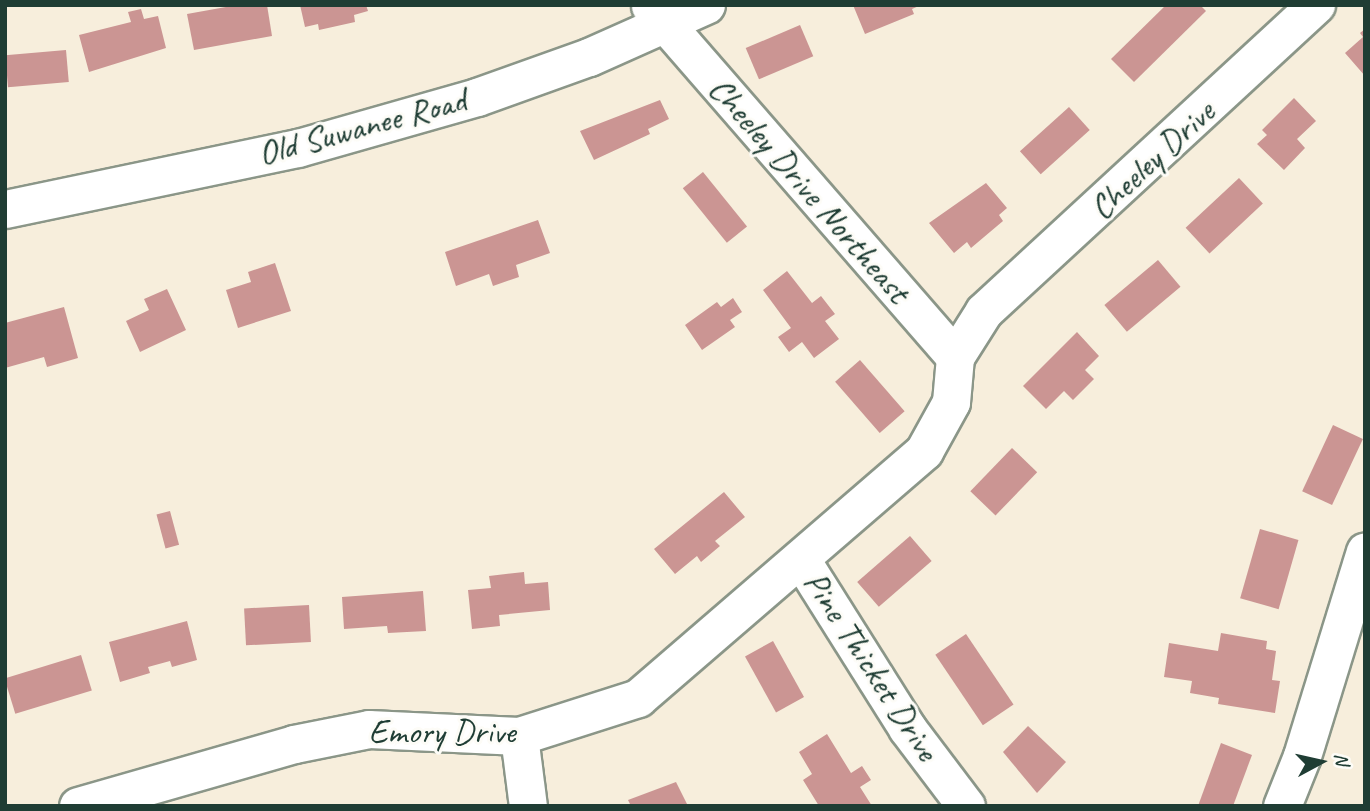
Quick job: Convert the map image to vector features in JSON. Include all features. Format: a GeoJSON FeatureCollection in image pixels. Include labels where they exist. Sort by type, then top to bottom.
{"type":"FeatureCollection","features":[{"type":"Feature","properties":{"kind":"street","name":"Old Suwanee Road"},"geometry":{"type":"LineString","coordinates":[[5,209],[298,148],[477,97],[589,57],[656,14],[706,5]]}},
{"type":"Feature","properties":{"kind":"street","name":"Cheeley Drive"},"geometry":{"type":"LineString","coordinates":[[955,357],[984,310],[1316,5]]}},
{"type":"Feature","properties":{"kind":"street","name":"Cheeley Drive Northeast"},"geometry":{"type":"LineString","coordinates":[[656,14],[955,357]]}},
{"type":"Feature","properties":{"kind":"street","name":"Emory Drive"},"geometry":{"type":"LineString","coordinates":[[78,806],[294,744],[369,729],[519,736],[638,698],[802,561],[924,451],[951,402],[955,357]]}},
{"type":"Feature","properties":{"kind":"street"},"geometry":{"type":"LineString","coordinates":[[1282,806],[1302,756],[1365,551]]}},
{"type":"Feature","properties":{"kind":"street","name":"Pine Thicket Drive"},"geometry":{"type":"LineString","coordinates":[[802,561],[907,728],[966,806]]}},
{"type":"Feature","properties":{"kind":"street"},"geometry":{"type":"LineString","coordinates":[[519,736],[528,806]]}},
{"type":"Feature","properties":{"kind":"building"},"geometry":{"type":"Polygon","coordinates":[[[237,5],[267,5],[272,36],[194,50],[187,14],[237,5]]]}},
{"type":"Feature","properties":{"kind":"building"},"geometry":{"type":"Polygon","coordinates":[[[300,5],[366,5],[368,11],[354,15],[355,22],[319,30],[318,24],[305,27],[300,5]]]}},
{"type":"Feature","properties":{"kind":"building"},"geometry":{"type":"Polygon","coordinates":[[[853,5],[921,5],[912,9],[914,14],[865,34],[853,5]]]}},
{"type":"Feature","properties":{"kind":"building"},"geometry":{"type":"Polygon","coordinates":[[[1166,5],[1200,5],[1206,11],[1134,82],[1111,59],[1166,5]]]}},
{"type":"Feature","properties":{"kind":"building"},"geometry":{"type":"Polygon","coordinates":[[[141,9],[144,19],[158,16],[166,48],[89,72],[79,35],[131,22],[128,12],[141,9]]]}},
{"type":"Feature","properties":{"kind":"building"},"geometry":{"type":"Polygon","coordinates":[[[800,25],[813,56],[759,79],[746,48],[800,25]]]}},
{"type":"Feature","properties":{"kind":"building"},"geometry":{"type":"Polygon","coordinates":[[[1365,29],[1365,76],[1345,53],[1363,37],[1360,33],[1365,29]]]}},
{"type":"Feature","properties":{"kind":"building"},"geometry":{"type":"Polygon","coordinates":[[[66,50],[69,82],[8,87],[5,55],[66,50]]]}},
{"type":"Feature","properties":{"kind":"building"},"geometry":{"type":"Polygon","coordinates":[[[1294,98],[1316,121],[1297,139],[1305,148],[1284,170],[1257,144],[1267,135],[1262,130],[1294,98]]]}},
{"type":"Feature","properties":{"kind":"building"},"geometry":{"type":"Polygon","coordinates":[[[660,100],[669,119],[648,129],[650,134],[594,160],[580,131],[660,100]]]}},
{"type":"Feature","properties":{"kind":"building"},"geometry":{"type":"Polygon","coordinates":[[[1069,107],[1090,130],[1041,174],[1020,151],[1069,107]]]}},
{"type":"Feature","properties":{"kind":"building"},"geometry":{"type":"Polygon","coordinates":[[[703,172],[747,226],[727,243],[683,188],[703,172]]]}},
{"type":"Feature","properties":{"kind":"building"},"geometry":{"type":"Polygon","coordinates":[[[1239,178],[1263,204],[1209,253],[1186,228],[1239,178]]]}},
{"type":"Feature","properties":{"kind":"building"},"geometry":{"type":"Polygon","coordinates":[[[986,183],[1007,208],[999,215],[1003,221],[971,248],[967,242],[954,253],[929,223],[986,183]]]}},
{"type":"Feature","properties":{"kind":"building"},"geometry":{"type":"Polygon","coordinates":[[[538,220],[550,253],[516,265],[519,277],[493,286],[489,274],[456,286],[445,252],[538,220]]]}},
{"type":"Feature","properties":{"kind":"building"},"geometry":{"type":"Polygon","coordinates":[[[1158,260],[1180,287],[1127,332],[1104,305],[1158,260]]]}},
{"type":"Feature","properties":{"kind":"building"},"geometry":{"type":"Polygon","coordinates":[[[275,263],[291,311],[238,328],[226,290],[251,282],[248,272],[275,263]]]}},
{"type":"Feature","properties":{"kind":"building"},"geometry":{"type":"Polygon","coordinates":[[[787,271],[812,303],[821,296],[835,314],[825,321],[839,339],[814,358],[802,342],[789,352],[778,337],[791,328],[763,290],[787,271]]]}},
{"type":"Feature","properties":{"kind":"building"},"geometry":{"type":"Polygon","coordinates":[[[167,289],[186,330],[140,352],[126,321],[149,310],[144,299],[167,289]]]}},
{"type":"Feature","properties":{"kind":"building"},"geometry":{"type":"Polygon","coordinates":[[[733,298],[742,312],[730,320],[735,327],[702,350],[685,325],[717,302],[721,307],[733,298]]]}},
{"type":"Feature","properties":{"kind":"building"},"geometry":{"type":"Polygon","coordinates":[[[64,307],[78,358],[47,367],[44,357],[5,368],[5,323],[64,307]]]}},
{"type":"Feature","properties":{"kind":"building"},"geometry":{"type":"Polygon","coordinates":[[[1077,332],[1099,356],[1085,370],[1094,379],[1073,400],[1064,391],[1046,409],[1023,386],[1077,332]]]}},
{"type":"Feature","properties":{"kind":"building"},"geometry":{"type":"Polygon","coordinates":[[[860,360],[905,411],[880,433],[835,382],[860,360]]]}},
{"type":"Feature","properties":{"kind":"building"},"geometry":{"type":"Polygon","coordinates":[[[1333,425],[1363,439],[1332,505],[1302,491],[1333,425]]]}},
{"type":"Feature","properties":{"kind":"building"},"geometry":{"type":"Polygon","coordinates":[[[1012,448],[1037,472],[995,515],[970,491],[1012,448]]]}},
{"type":"Feature","properties":{"kind":"building"},"geometry":{"type":"Polygon","coordinates":[[[724,492],[745,517],[715,541],[720,546],[701,562],[697,556],[675,574],[654,549],[724,492]]]}},
{"type":"Feature","properties":{"kind":"building"},"geometry":{"type":"Polygon","coordinates":[[[170,511],[179,545],[166,548],[156,515],[170,511]]]}},
{"type":"Feature","properties":{"kind":"building"},"geometry":{"type":"Polygon","coordinates":[[[1260,529],[1298,540],[1279,609],[1240,598],[1260,529]]]}},
{"type":"Feature","properties":{"kind":"building"},"geometry":{"type":"Polygon","coordinates":[[[910,536],[932,561],[879,607],[857,582],[910,536]]]}},
{"type":"Feature","properties":{"kind":"building"},"geometry":{"type":"Polygon","coordinates":[[[524,572],[525,584],[548,582],[550,610],[499,615],[500,626],[472,629],[468,590],[491,588],[489,576],[524,572]]]}},
{"type":"Feature","properties":{"kind":"building"},"geometry":{"type":"Polygon","coordinates":[[[423,591],[426,631],[388,633],[387,626],[344,629],[342,597],[423,591]]]}},
{"type":"Feature","properties":{"kind":"building"},"geometry":{"type":"Polygon","coordinates":[[[309,605],[311,642],[246,645],[244,608],[309,605]]]}},
{"type":"Feature","properties":{"kind":"building"},"geometry":{"type":"Polygon","coordinates":[[[187,621],[197,660],[172,667],[170,661],[148,667],[150,673],[120,682],[109,642],[187,621]]]}},
{"type":"Feature","properties":{"kind":"building"},"geometry":{"type":"Polygon","coordinates":[[[1221,633],[1267,641],[1266,649],[1276,651],[1272,680],[1280,681],[1275,713],[1218,704],[1219,698],[1190,693],[1192,681],[1164,677],[1169,643],[1218,651],[1221,633]]]}},
{"type":"Feature","properties":{"kind":"building"},"geometry":{"type":"Polygon","coordinates":[[[966,634],[1014,704],[983,725],[935,655],[966,634]]]}},
{"type":"Feature","properties":{"kind":"building"},"geometry":{"type":"Polygon","coordinates":[[[773,641],[804,697],[776,712],[745,657],[773,641]]]}},
{"type":"Feature","properties":{"kind":"building"},"geometry":{"type":"Polygon","coordinates":[[[81,655],[92,690],[15,714],[5,678],[81,655]]]}},
{"type":"Feature","properties":{"kind":"building"},"geometry":{"type":"Polygon","coordinates":[[[1028,726],[1066,762],[1037,793],[1003,752],[1028,726]]]}},
{"type":"Feature","properties":{"kind":"building"},"geometry":{"type":"Polygon","coordinates":[[[827,734],[851,773],[862,766],[871,780],[860,787],[872,806],[819,806],[803,780],[812,774],[799,752],[827,734]]]}},
{"type":"Feature","properties":{"kind":"building"},"geometry":{"type":"Polygon","coordinates":[[[1221,743],[1252,755],[1233,806],[1198,806],[1221,743]]]}},
{"type":"Feature","properties":{"kind":"building"},"geometry":{"type":"Polygon","coordinates":[[[676,782],[688,806],[631,806],[628,800],[676,782]]]}}]}
